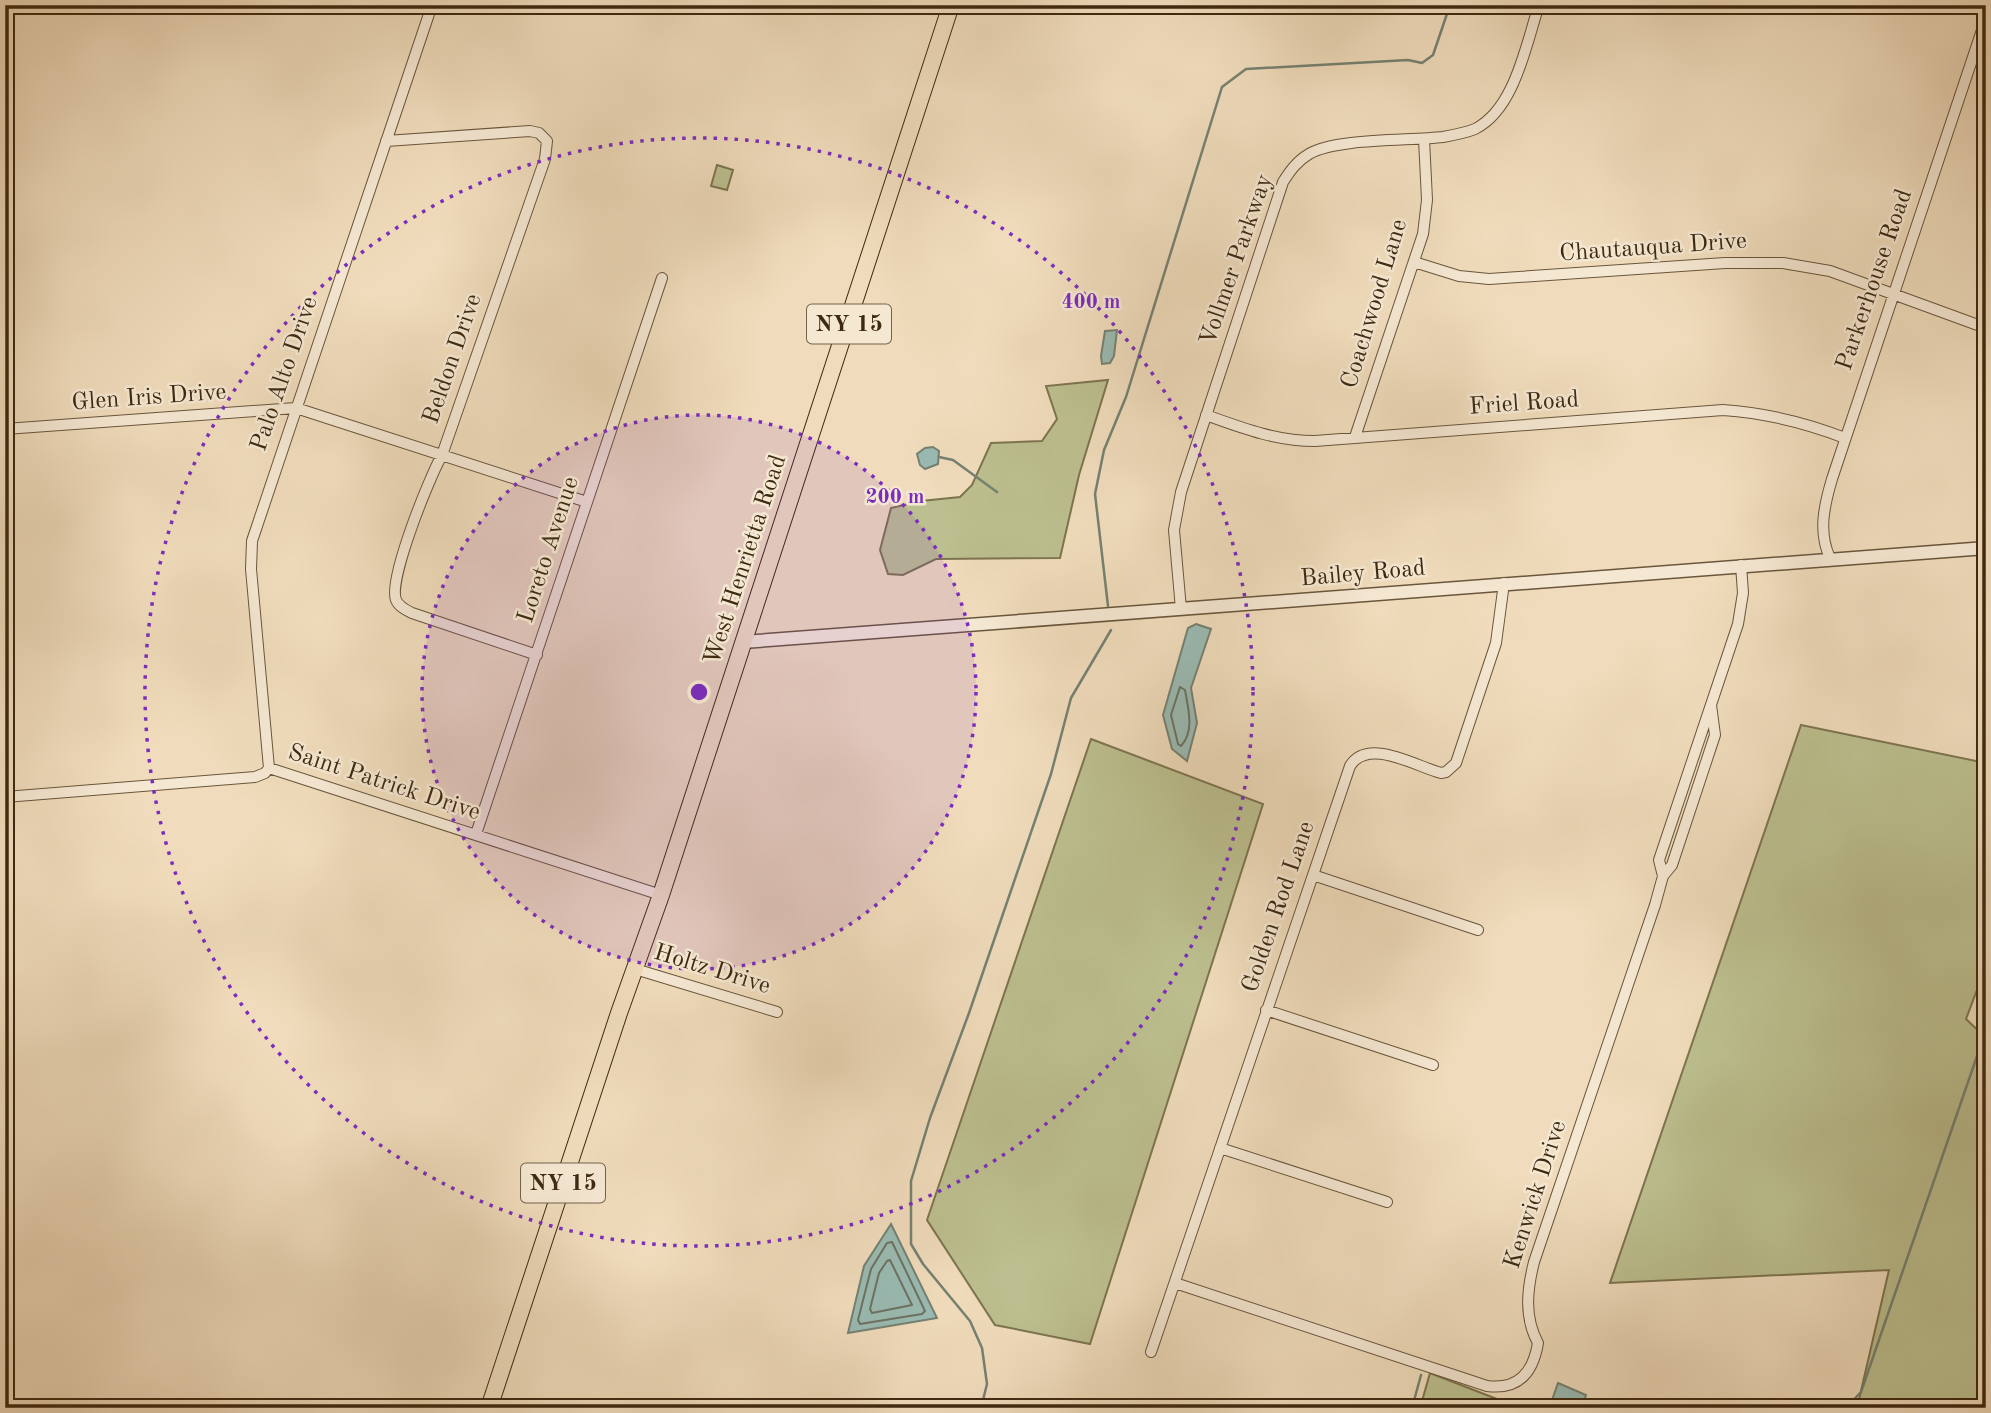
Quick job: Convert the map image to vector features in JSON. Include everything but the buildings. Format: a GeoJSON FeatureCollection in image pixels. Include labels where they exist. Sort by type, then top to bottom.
{"type":"FeatureCollection","features":[{"type":"Feature","properties":{"kind":"main road","name":"West Henrietta Road"},"geometry":{"type":"LineString","coordinates":[[489,1408],[858,297],[951,5]]}},
{"type":"Feature","properties":{"kind":"street","name":"Palo Alto Drive"},"geometry":{"type":"LineString","coordinates":[[269,768],[251,554],[256,530],[432,5]]}},
{"type":"Feature","properties":{"kind":"street","name":"Vollmer Parkway"},"geometry":{"type":"LineString","coordinates":[[1181,609],[1175,557],[1176,513],[1278,197],[1290,170],[1307,155],[1331,146],[1462,134],[1486,122],[1510,90],[1539,5]]}},
{"type":"Feature","properties":{"kind":"street","name":"Parkerhouse Road"},"geometry":{"type":"LineString","coordinates":[[1830,558],[1824,546],[1823,515],[1845,438],[1986,18]]}},
{"type":"Feature","properties":{"kind":"street","name":"Beldon Drive"},"geometry":{"type":"LineString","coordinates":[[386,141],[530,131],[539,133],[547,141],[545,159],[442,455],[432,472],[394,591],[401,607],[412,614],[537,655]]}},
{"type":"Feature","properties":{"kind":"street","name":"Coachwood Lane"},"geometry":{"type":"LineString","coordinates":[[1355,438],[1423,234],[1427,200],[1424,139]]}},
{"type":"Feature","properties":{"kind":"street","name":"Chautauqua Drive"},"geometry":{"type":"LineString","coordinates":[[1414,262],[1459,276],[1489,279],[1725,263],[1783,263],[1830,271],[1986,328]]}},
{"type":"Feature","properties":{"kind":"street","name":"Loreto Avenue"},"geometry":{"type":"LineString","coordinates":[[476,834],[662,278]]}},
{"type":"Feature","properties":{"kind":"street","name":"Glen Iris Drive"},"geometry":{"type":"LineString","coordinates":[[5,429],[296,408]]}},
{"type":"Feature","properties":{"kind":"street"},"geometry":{"type":"LineString","coordinates":[[296,408],[587,502]]}},
{"type":"Feature","properties":{"kind":"street","name":"Friel Road"},"geometry":{"type":"LineString","coordinates":[[1206,415],[1281,438],[1315,441],[1723,410],[1764,413],[1787,418],[1845,438]]}},
{"type":"Feature","properties":{"kind":"street","name":"Bailey Road"},"geometry":{"type":"LineString","coordinates":[[743,642],[1986,548]]}},
{"type":"Feature","properties":{"kind":"street","name":"Kenwick Drive"},"geometry":{"type":"LineString","coordinates":[[1175,1283],[1487,1386],[1506,1387],[1523,1377],[1533,1360],[1538,1343],[1530,1329],[1528,1316],[1534,1262],[1655,905],[1663,876],[1659,860],[1742,610],[1741,565]]}},
{"type":"Feature","properties":{"kind":"street","name":"Golden Rod Lane"},"geometry":{"type":"LineString","coordinates":[[1151,1352],[1347,772],[1358,755],[1368,752],[1382,753],[1441,773],[1456,763],[1500,629],[1504,583]]}},
{"type":"Feature","properties":{"kind":"street","name":"Saint Patrick Drive"},"geometry":{"type":"LineString","coordinates":[[5,797],[256,777],[269,768],[661,895]]}},
{"type":"Feature","properties":{"kind":"street"},"geometry":{"type":"LineString","coordinates":[[1312,874],[1478,930]]}},
{"type":"Feature","properties":{"kind":"street","name":"Holtz Drive"},"geometry":{"type":"LineString","coordinates":[[635,969],[777,1012]]}},
{"type":"Feature","properties":{"kind":"street"},"geometry":{"type":"LineString","coordinates":[[1266,1010],[1433,1065]]}},
{"type":"Feature","properties":{"kind":"street"},"geometry":{"type":"LineString","coordinates":[[1220,1147],[1387,1202]]}},
{"type":"Feature","properties":{"kind":"green space"},"geometry":{"type":"Polygon","coordinates":[[[717,165],[733,170],[727,190],[711,186],[717,165]]]}},
{"type":"Feature","properties":{"kind":"green space"},"geometry":{"type":"Polygon","coordinates":[[[1108,380],[1079,475],[1060,558],[936,559],[903,575],[888,574],[880,550],[891,508],[921,501],[960,497],[972,485],[991,443],[1042,441],[1057,419],[1046,386],[1108,380]]]}},
{"type":"Feature","properties":{"kind":"green space"},"geometry":{"type":"Polygon","coordinates":[[[1801,725],[1986,763],[1986,966],[1966,1019],[1986,1038],[1986,1408],[1857,1408],[1889,1270],[1610,1283],[1801,725]]]}},
{"type":"Feature","properties":{"kind":"green space"},"geometry":{"type":"Polygon","coordinates":[[[1091,739],[1263,804],[1090,1344],[995,1325],[927,1220],[1091,739]]]}},
{"type":"Feature","properties":{"kind":"green space"},"geometry":{"type":"Polygon","coordinates":[[[1430,1373],[1520,1408],[1420,1408],[1430,1373]]]}},
{"type":"Feature","properties":{"kind":"water"},"geometry":{"type":"Polygon","coordinates":[[[1117,330],[1114,356],[1110,363],[1102,364],[1105,331],[1117,330]]]}},
{"type":"Feature","properties":{"kind":"water"},"geometry":{"type":"Polygon","coordinates":[[[933,447],[939,451],[938,464],[925,469],[920,465],[917,454],[925,448],[933,447]]]}},
{"type":"Feature","properties":{"kind":"water"},"geometry":{"type":"Polygon","coordinates":[[[1196,624],[1211,629],[1191,688],[1197,723],[1187,761],[1172,749],[1163,715],[1188,628],[1196,624]]]}},
{"type":"Feature","properties":{"kind":"water"},"geometry":{"type":"Polygon","coordinates":[[[891,1224],[937,1318],[848,1333],[864,1266],[891,1224]]]}},
{"type":"Feature","properties":{"kind":"water"},"geometry":{"type":"Polygon","coordinates":[[[1558,1383],[1586,1395],[1582,1408],[1552,1400],[1558,1383]]]}},
{"type":"Feature","properties":{"kind":"waterway"},"geometry":{"type":"LineString","coordinates":[[1108,606],[1095,494],[1104,450],[1126,397],[1222,87],[1246,69],[1408,60],[1422,63],[1433,55],[1450,5]]}},
{"type":"Feature","properties":{"kind":"waterway"},"geometry":{"type":"LineString","coordinates":[[939,457],[953,460],[997,492]]}},
{"type":"Feature","properties":{"kind":"waterway"},"geometry":{"type":"LineString","coordinates":[[981,1408],[987,1384],[982,1348],[970,1321],[923,1264],[911,1244],[911,1181],[930,1118],[1051,774],[1071,698],[1111,630]]}},
{"type":"Feature","properties":{"kind":"waterway"},"geometry":{"type":"LineString","coordinates":[[1846,1408],[1861,1392],[1986,1030]]}},
{"type":"Feature","properties":{"kind":"waterway"},"geometry":{"type":"LineString","coordinates":[[1412,1408],[1421,1375]]}}]}
